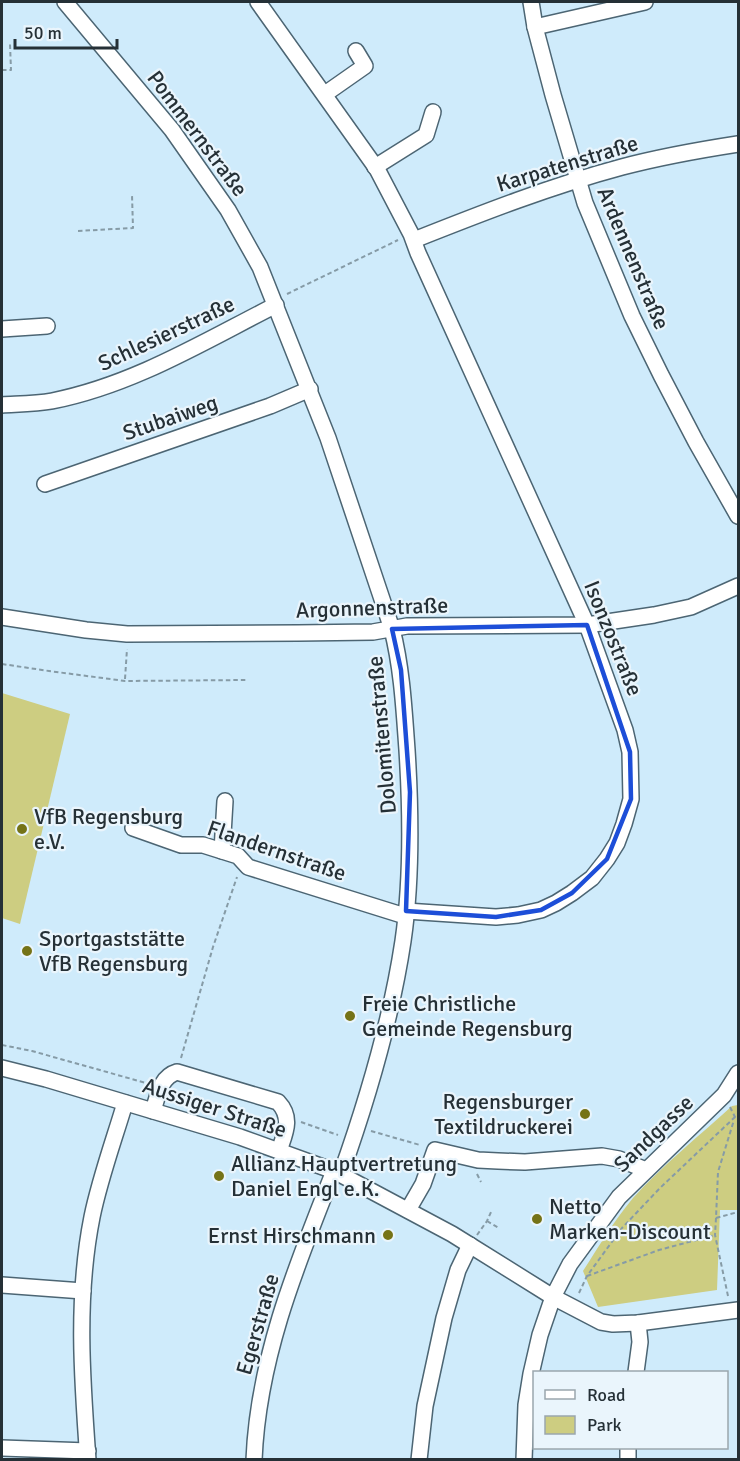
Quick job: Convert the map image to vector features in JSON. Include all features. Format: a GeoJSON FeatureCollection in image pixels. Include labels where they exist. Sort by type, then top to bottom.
{"type":"FeatureCollection","features":[{"type":"Feature","properties":{"kind":"street","name":"Pommernstraße"},"geometry":{"type":"LineString","coordinates":[[64,2],[172,130],[209,182],[244,236],[275,302]]}},
{"type":"Feature","properties":{"kind":"street","name":"Isonzostraße"},"geometry":{"type":"LineString","coordinates":[[258,2],[375,167],[418,253],[587,625],[625,730],[630,752],[631,799],[620,834],[607,859],[592,878],[572,893],[541,910],[518,915],[496,917],[406,914]]}},
{"type":"Feature","properties":{"kind":"street","name":"Ardennenstraße"},"geometry":{"type":"LineString","coordinates":[[531,2],[535,27],[578,181],[604,251],[656,365],[738,516]]}},
{"type":"Feature","properties":{"kind":"street"},"geometry":{"type":"LineString","coordinates":[[535,27],[645,2]]}},
{"type":"Feature","properties":{"kind":"street"},"geometry":{"type":"LineString","coordinates":[[325,94],[365,66],[356,51]]}},
{"type":"Feature","properties":{"kind":"street"},"geometry":{"type":"LineString","coordinates":[[375,167],[426,135],[433,112]]}},
{"type":"Feature","properties":{"kind":"street","name":"Karpatenstraße"},"geometry":{"type":"LineString","coordinates":[[409,238],[621,168],[738,144]]}},
{"type":"Feature","properties":{"kind":"street","name":"Dolomitenstraße"},"geometry":{"type":"LineString","coordinates":[[275,302],[328,438],[392,629],[401,670],[410,792],[406,914],[398,970],[381,1052],[356,1133],[338,1172]]}},
{"type":"Feature","properties":{"kind":"street","name":"Schlesierstraße"},"geometry":{"type":"LineString","coordinates":[[2,405],[52,401],[104,387],[157,366],[275,302]]}},
{"type":"Feature","properties":{"kind":"street"},"geometry":{"type":"LineString","coordinates":[[2,329],[47,326]]}},
{"type":"Feature","properties":{"kind":"street","name":"Stubaiweg"},"geometry":{"type":"LineString","coordinates":[[45,484],[270,406],[310,389]]}},
{"type":"Feature","properties":{"kind":"street","name":"Argonnenstraße"},"geometry":{"type":"LineString","coordinates":[[2,617],[127,634],[373,632],[407,626],[587,625],[691,607],[738,586]]}},
{"type":"Feature","properties":{"kind":"street"},"geometry":{"type":"LineString","coordinates":[[222,851],[225,801]]}},
{"type":"Feature","properties":{"kind":"street","name":"Flandernstraße"},"geometry":{"type":"LineString","coordinates":[[133,828],[180,845],[203,845],[238,856],[248,867],[406,914]]}},
{"type":"Feature","properties":{"kind":"street","name":"Aussiger Straße"},"geometry":{"type":"LineString","coordinates":[[2,1068],[25,1072],[240,1137],[338,1172],[452,1234],[554,1297],[601,1322],[638,1323],[734,1310]]}},
{"type":"Feature","properties":{"kind":"street"},"geometry":{"type":"LineString","coordinates":[[153,1111],[164,1080],[170,1074],[177,1072],[278,1102],[284,1108],[287,1117],[287,1125],[279,1151]]}},
{"type":"Feature","properties":{"kind":"street","name":"Sandgasse"},"geometry":{"type":"LineString","coordinates":[[524,1460],[526,1405],[540,1335],[554,1297],[570,1264],[619,1197],[731,1095],[738,1073]]}},
{"type":"Feature","properties":{"kind":"street"},"geometry":{"type":"LineString","coordinates":[[2,1448],[88,1455],[82,1360],[83,1291],[92,1217],[125,1102]]}},
{"type":"Feature","properties":{"kind":"street"},"geometry":{"type":"LineString","coordinates":[[408,1210],[423,1184],[435,1149],[478,1160],[498,1161],[525,1162],[602,1156],[619,1159],[646,1170]]}},
{"type":"Feature","properties":{"kind":"street","name":"Egerstraße"},"geometry":{"type":"LineString","coordinates":[[254,1460],[259,1401],[276,1329],[303,1248],[338,1172]]}},
{"type":"Feature","properties":{"kind":"street"},"geometry":{"type":"LineString","coordinates":[[419,1460],[425,1406],[444,1318],[458,1270],[470,1245]]}},
{"type":"Feature","properties":{"kind":"street"},"geometry":{"type":"LineString","coordinates":[[2,1285],[83,1291]]}},
{"type":"Feature","properties":{"kind":"street"},"geometry":{"type":"LineString","coordinates":[[636,1371],[640,1342],[638,1323]]}},
{"type":"Feature","properties":{"kind":"path"},"geometry":{"type":"LineString","coordinates":[[2,70],[11,70],[10,44]]}},
{"type":"Feature","properties":{"kind":"path"},"geometry":{"type":"LineString","coordinates":[[78,231],[133,228],[132,195]]}},
{"type":"Feature","properties":{"kind":"path"},"geometry":{"type":"LineString","coordinates":[[275,302],[409,238]]}},
{"type":"Feature","properties":{"kind":"path"},"geometry":{"type":"LineString","coordinates":[[125,681],[127,634]]}},
{"type":"Feature","properties":{"kind":"path"},"geometry":{"type":"LineString","coordinates":[[2,664],[125,681],[247,680]]}},
{"type":"Feature","properties":{"kind":"path"},"geometry":{"type":"LineString","coordinates":[[177,1072],[213,947],[242,861]]}},
{"type":"Feature","properties":{"kind":"path"},"geometry":{"type":"LineString","coordinates":[[2,1045],[32,1050],[161,1088]]}},
{"type":"Feature","properties":{"kind":"path"},"geometry":{"type":"LineString","coordinates":[[287,1117],[435,1149]]}},
{"type":"Feature","properties":{"kind":"path"},"geometry":{"type":"LineString","coordinates":[[573,1306],[587,1276],[622,1228],[660,1188],[735,1117],[718,1172],[715,1235],[734,1310]]}},
{"type":"Feature","properties":{"kind":"path"},"geometry":{"type":"LineString","coordinates":[[470,1245],[491,1212]]}},
{"type":"Feature","properties":{"kind":"path"},"geometry":{"type":"LineString","coordinates":[[716,1218],[738,1212]]}},
{"type":"Feature","properties":{"kind":"path"},"geometry":{"type":"LineString","coordinates":[[487,1221],[499,1228]]}},
{"type":"Feature","properties":{"kind":"path"},"geometry":{"type":"LineString","coordinates":[[587,1276],[659,1250],[715,1235]]}},
{"type":"Feature","properties":{"kind":"highlighted area"},"geometry":{"type":"Polygon","coordinates":[[[587,625],[630,752],[631,799],[607,859],[572,893],[541,910],[496,917],[406,911],[410,792],[401,670],[392,629],[587,625]]]}},
{"type":"Feature","properties":{"kind":"green space","name":"VfB Regensburg e.V."},"geometry":{"type":"Polygon","coordinates":[[[2,693],[70,714],[20,924],[2,918],[2,693]]]}},
{"type":"Feature","properties":{"kind":"green space"},"geometry":{"type":"Polygon","coordinates":[[[738,1105],[738,1210],[720,1210],[717,1290],[598,1307],[583,1271],[613,1225],[633,1198],[656,1174],[732,1106],[738,1105]]]}},
{"type":"Feature","properties":{"kind":"place","name":"VfB Regensburg e.V."},"geometry":{"type":"Point","coordinates":[22,829]}},
{"type":"Feature","properties":{"kind":"place","name":"Sportgaststätte VfB Regensburg"},"geometry":{"type":"Point","coordinates":[27,951]}},
{"type":"Feature","properties":{"kind":"place","name":"Freie Christliche Gemeinde Regensburg"},"geometry":{"type":"Point","coordinates":[350,1016]}},
{"type":"Feature","properties":{"kind":"place","name":"Regensburger Textildruckerei"},"geometry":{"type":"Point","coordinates":[585,1114]}},
{"type":"Feature","properties":{"kind":"place","name":"Allianz Hauptvertretung Daniel Engl e.K."},"geometry":{"type":"Point","coordinates":[219,1176]}},
{"type":"Feature","properties":{"kind":"place","name":"Netto Marken-Discount"},"geometry":{"type":"Point","coordinates":[537,1219]}},
{"type":"Feature","properties":{"kind":"place","name":"Ernst Hirschmann"},"geometry":{"type":"Point","coordinates":[388,1235]}}]}
